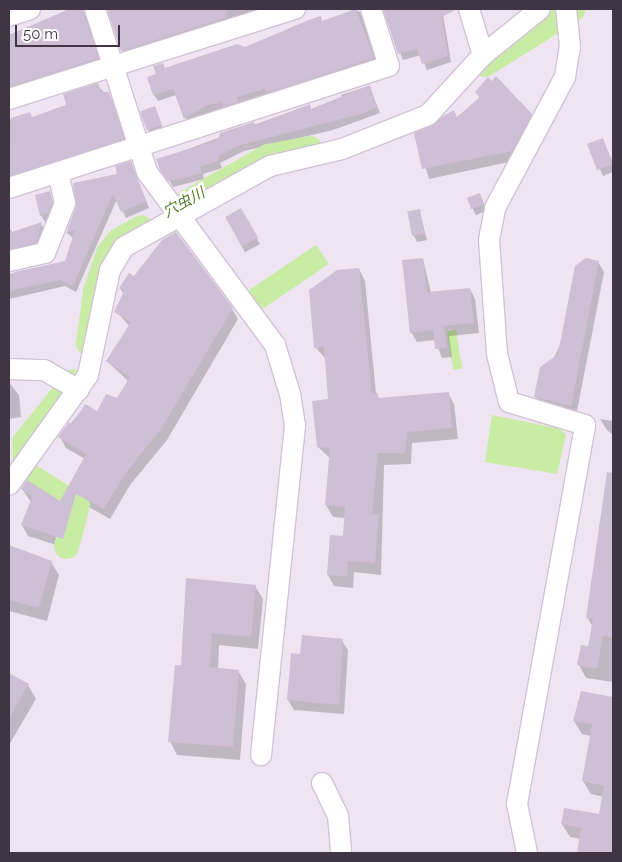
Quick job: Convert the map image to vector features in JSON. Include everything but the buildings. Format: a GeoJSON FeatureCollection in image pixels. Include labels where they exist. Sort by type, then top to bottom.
{"type":"FeatureCollection","features":[{"type":"Feature","properties":{"kind":"street"},"geometry":{"type":"LineString","coordinates":[[9,16],[30,9]]}},
{"type":"Feature","properties":{"kind":"street"},"geometry":{"type":"LineString","coordinates":[[95,9],[115,66],[147,172],[275,346],[295,426],[261,755]]}},
{"type":"Feature","properties":{"kind":"street"},"geometry":{"type":"LineString","coordinates":[[9,99],[295,9]]}},
{"type":"Feature","properties":{"kind":"street"},"geometry":{"type":"LineString","coordinates":[[9,188],[389,66],[371,9]]}},
{"type":"Feature","properties":{"kind":"street"},"geometry":{"type":"LineString","coordinates":[[469,9],[484,55]]}},
{"type":"Feature","properties":{"kind":"street"},"geometry":{"type":"LineString","coordinates":[[9,485],[27,455],[79,390],[98,344],[115,258],[124,247],[270,166],[342,149],[428,115],[484,55],[540,9]]}},
{"type":"Feature","properties":{"kind":"street"},"geometry":{"type":"LineString","coordinates":[[527,853],[517,804],[585,425],[509,402],[496,344],[489,240],[495,208],[565,77],[570,46],[566,9]]}},
{"type":"Feature","properties":{"kind":"street"},"geometry":{"type":"LineString","coordinates":[[9,261],[46,253],[65,203],[58,172]]}},
{"type":"Feature","properties":{"kind":"street"},"geometry":{"type":"LineString","coordinates":[[9,369],[44,370],[79,390]]}},
{"type":"Feature","properties":{"kind":"street"},"geometry":{"type":"LineString","coordinates":[[322,783],[338,816],[341,853]]}},
{"type":"Feature","properties":{"kind":"shaded area"},"geometry":{"type":"Polygon","coordinates":[[[316,245],[329,264],[261,310],[248,291],[316,245]]]}},
{"type":"Feature","properties":{"kind":"shaded area"},"geometry":{"type":"Polygon","coordinates":[[[456,330],[462,369],[453,370],[447,331],[456,330]]]}},
{"type":"Feature","properties":{"kind":"shaded area"},"geometry":{"type":"Polygon","coordinates":[[[492,415],[561,429],[566,435],[557,474],[485,462],[492,415]]]}},
{"type":"Feature","properties":{"kind":"waterway","name":"穴虫川"},"geometry":{"type":"LineString","coordinates":[[484,64],[572,9]]}},
{"type":"Feature","properties":{"kind":"waterway","name":"穴虫川"},"geometry":{"type":"LineString","coordinates":[[176,208],[268,156],[309,148]]}},
{"type":"Feature","properties":{"kind":"waterway","name":"穴虫川"},"geometry":{"type":"LineString","coordinates":[[88,343],[95,291],[108,253],[118,240],[141,227]]}},
{"type":"Feature","properties":{"kind":"waterway","name":"穴虫川"},"geometry":{"type":"LineString","coordinates":[[66,546],[77,505],[25,473],[24,442],[73,381]]}}]}
